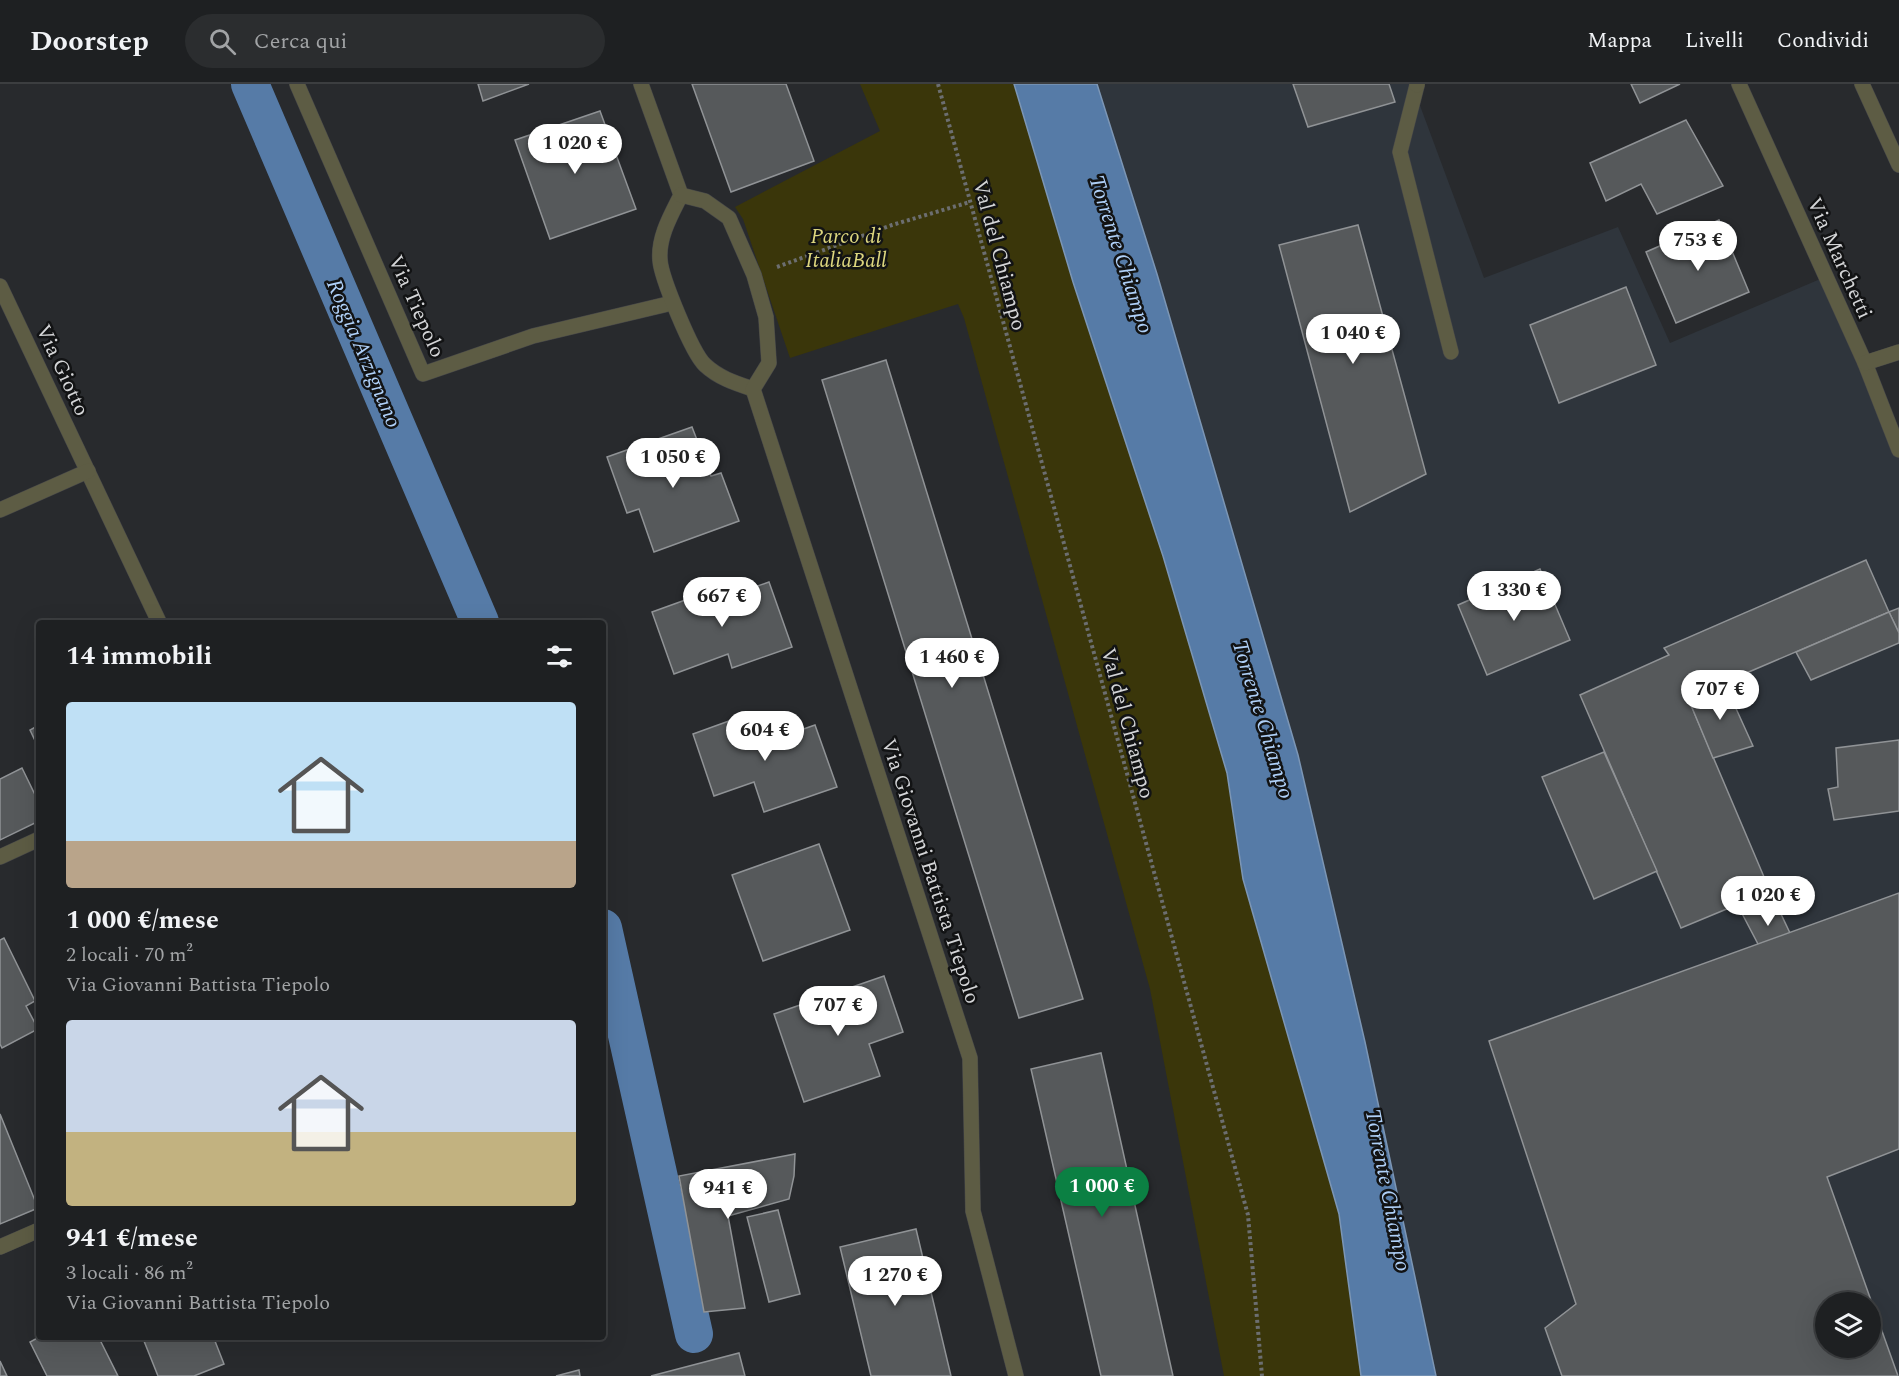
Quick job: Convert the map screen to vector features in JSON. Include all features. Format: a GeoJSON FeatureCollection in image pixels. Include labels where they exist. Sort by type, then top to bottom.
{"type":"FeatureCollection","features":[{"type":"Feature","properties":{"kind":"street","name":"Via Tiepolo"},"geometry":{"type":"LineString","coordinates":[[297,84],[423,374],[533,336],[672,303]]}},
{"type":"Feature","properties":{"kind":"street"},"geometry":{"type":"LineString","coordinates":[[641,84],[681,195],[665,225],[659,260],[672,303],[702,363],[723,379],[753,389],[770,363],[766,317],[754,275],[729,218],[705,201],[681,195]]}},
{"type":"Feature","properties":{"kind":"street","name":"Via Marchetti"},"geometry":{"type":"LineString","coordinates":[[1739,84],[1865,363],[1899,450]]}},
{"type":"Feature","properties":{"kind":"street"},"geometry":{"type":"LineString","coordinates":[[1862,84],[1899,165]]}},
{"type":"Feature","properties":{"kind":"street"},"geometry":{"type":"LineString","coordinates":[[1417,85],[1400,152],[1451,352]]}},
{"type":"Feature","properties":{"kind":"street","name":"Via Giotto"},"geometry":{"type":"LineString","coordinates":[[0,286],[158,620]]}},
{"type":"Feature","properties":{"kind":"street"},"geometry":{"type":"LineString","coordinates":[[1865,363],[1899,352]]}},
{"type":"Feature","properties":{"kind":"street","name":"Via Giovanni Battista Tiepolo"},"geometry":{"type":"LineString","coordinates":[[753,389],[970,1058],[973,1211],[1016,1376]]}},
{"type":"Feature","properties":{"kind":"street"},"geometry":{"type":"LineString","coordinates":[[0,510],[88,471]]}},
{"type":"Feature","properties":{"kind":"street"},"geometry":{"type":"LineString","coordinates":[[0,857],[36,840]]}},
{"type":"Feature","properties":{"kind":"street"},"geometry":{"type":"LineString","coordinates":[[0,1247],[36,1231]]}},
{"type":"Feature","properties":{"kind":"path","name":"Val del Chiampo"},"geometry":{"type":"LineString","coordinates":[[938,84],[1248,1215],[1262,1376]]}},
{"type":"Feature","properties":{"kind":"path"},"geometry":{"type":"LineString","coordinates":[[754,275],[892,225],[970,202]]}},
{"type":"Feature","properties":{"kind":"shaded area"},"geometry":{"type":"Polygon","coordinates":[[[1097,84],[1412,84],[1484,278],[1618,227],[1670,343],[1825,277],[1899,450],[1899,1376],[1429,1376],[1418,1296],[1365,1042],[1298,755],[1157,274],[1097,84]]]}},
{"type":"Feature","properties":{"kind":"green space","name":"Parco di ItaliaBall"},"geometry":{"type":"Polygon","coordinates":[[[860,84],[1014,84],[1073,282],[1163,556],[1227,773],[1243,879],[1339,1214],[1361,1376],[1224,1376],[1150,989],[964,318],[958,304],[790,358],[743,219],[735,207],[880,131],[860,84]]]}},
{"type":"Feature","properties":{"kind":"water","name":"Torrente Chiampo"},"geometry":{"type":"Polygon","coordinates":[[[1014,84],[1097,84],[1157,274],[1298,755],[1365,1042],[1436,1376],[1361,1376],[1339,1214],[1243,879],[1227,773],[1163,556],[1073,282],[1014,84]]]}},
{"type":"Feature","properties":{"kind":"building"},"geometry":{"type":"Polygon","coordinates":[[[478,84],[529,84],[483,101],[478,84]]]}},
{"type":"Feature","properties":{"kind":"building"},"geometry":{"type":"Polygon","coordinates":[[[692,84],[786,84],[814,161],[731,192],[692,84]]]}},
{"type":"Feature","properties":{"kind":"building"},"geometry":{"type":"Polygon","coordinates":[[[1293,84],[1389,84],[1395,102],[1308,127],[1293,84]]]}},
{"type":"Feature","properties":{"kind":"building"},"geometry":{"type":"Polygon","coordinates":[[[1631,84],[1680,84],[1640,103],[1631,84]]]}},
{"type":"Feature","properties":{"kind":"building"},"geometry":{"type":"Polygon","coordinates":[[[600,111],[636,209],[550,239],[515,140],[600,111]]]}},
{"type":"Feature","properties":{"kind":"building"},"geometry":{"type":"Polygon","coordinates":[[[1686,120],[1723,186],[1657,214],[1641,184],[1606,201],[1590,163],[1686,120]]]}},
{"type":"Feature","properties":{"kind":"building"},"geometry":{"type":"Polygon","coordinates":[[[1719,220],[1749,292],[1676,323],[1646,252],[1719,220]]]}},
{"type":"Feature","properties":{"kind":"building"},"geometry":{"type":"Polygon","coordinates":[[[1358,225],[1426,474],[1350,512],[1279,245],[1358,225]]]}},
{"type":"Feature","properties":{"kind":"building"},"geometry":{"type":"Polygon","coordinates":[[[1626,287],[1656,365],[1559,403],[1530,325],[1626,287]]]}},
{"type":"Feature","properties":{"kind":"building"},"geometry":{"type":"Polygon","coordinates":[[[886,360],[1083,999],[1019,1018],[822,380],[886,360]]]}},
{"type":"Feature","properties":{"kind":"building"},"geometry":{"type":"Polygon","coordinates":[[[692,427],[711,476],[721,473],[739,521],[654,552],[639,509],[627,513],[607,457],[692,427]]]}},
{"type":"Feature","properties":{"kind":"building"},"geometry":{"type":"Polygon","coordinates":[[[1866,560],[1889,612],[1688,698],[1770,891],[1681,928],[1580,695],[1669,655],[1664,648],[1866,560]]]}},
{"type":"Feature","properties":{"kind":"building"},"geometry":{"type":"Polygon","coordinates":[[[1540,569],[1570,640],[1487,675],[1458,605],[1540,569]]]}},
{"type":"Feature","properties":{"kind":"building"},"geometry":{"type":"Polygon","coordinates":[[[769,582],[792,647],[732,668],[728,654],[674,674],[652,612],[713,590],[717,600],[769,582]]]}},
{"type":"Feature","properties":{"kind":"building"},"geometry":{"type":"Polygon","coordinates":[[[1899,608],[1899,633],[1889,612],[1899,608]]]}},
{"type":"Feature","properties":{"kind":"building"},"geometry":{"type":"Polygon","coordinates":[[[1889,612],[1899,633],[1899,643],[1811,680],[1796,652],[1889,612]]]}},
{"type":"Feature","properties":{"kind":"building"},"geometry":{"type":"Polygon","coordinates":[[[1724,682],[1753,746],[1713,758],[1688,698],[1724,682]]]}},
{"type":"Feature","properties":{"kind":"building"},"geometry":{"type":"Polygon","coordinates":[[[740,717],[744,728],[765,720],[772,740],[815,725],[837,787],[764,812],[754,782],[714,796],[693,734],[740,717]]]}},
{"type":"Feature","properties":{"kind":"building"},"geometry":{"type":"Polygon","coordinates":[[[36,727],[36,743],[30,730],[36,727]]]}},
{"type":"Feature","properties":{"kind":"building"},"geometry":{"type":"Polygon","coordinates":[[[1899,740],[1899,811],[1834,820],[1828,789],[1838,787],[1836,748],[1899,740]]]}},
{"type":"Feature","properties":{"kind":"building"},"geometry":{"type":"Polygon","coordinates":[[[1604,752],[1657,871],[1594,899],[1542,777],[1604,752]]]}},
{"type":"Feature","properties":{"kind":"building"},"geometry":{"type":"Polygon","coordinates":[[[22,768],[36,797],[36,822],[0,840],[0,779],[22,768]]]}},
{"type":"Feature","properties":{"kind":"building"},"geometry":{"type":"Polygon","coordinates":[[[819,844],[850,930],[763,961],[732,875],[819,844]]]}},
{"type":"Feature","properties":{"kind":"building"},"geometry":{"type":"Polygon","coordinates":[[[1770,891],[1799,952],[1768,963],[1737,904],[1770,891]]]}},
{"type":"Feature","properties":{"kind":"building"},"geometry":{"type":"Polygon","coordinates":[[[1899,893],[1899,1149],[1827,1177],[1868,1292],[1815,1292],[1815,1358],[1881,1358],[1881,1328],[1898,1376],[1562,1376],[1545,1328],[1576,1304],[1489,1041],[1899,893]]]}},
{"type":"Feature","properties":{"kind":"building"},"geometry":{"type":"Polygon","coordinates":[[[4,938],[35,1001],[26,1006],[36,1025],[36,1030],[2,1048],[0,1044],[0,940],[4,938]]]}},
{"type":"Feature","properties":{"kind":"building"},"geometry":{"type":"Polygon","coordinates":[[[884,976],[903,1032],[869,1044],[880,1076],[804,1102],[774,1014],[884,976]]]}},
{"type":"Feature","properties":{"kind":"building"},"geometry":{"type":"Polygon","coordinates":[[[1101,1053],[1173,1376],[1101,1376],[1031,1069],[1101,1053]]]}},
{"type":"Feature","properties":{"kind":"building"},"geometry":{"type":"Polygon","coordinates":[[[0,1114],[36,1203],[36,1209],[0,1224],[0,1114]]]}},
{"type":"Feature","properties":{"kind":"building"},"geometry":{"type":"Polygon","coordinates":[[[795,1154],[794,1176],[789,1199],[728,1216],[745,1308],[704,1312],[679,1176],[795,1154]]]}},
{"type":"Feature","properties":{"kind":"building"},"geometry":{"type":"Polygon","coordinates":[[[778,1210],[800,1294],[769,1302],[747,1217],[778,1210]]]}},
{"type":"Feature","properties":{"kind":"building"},"geometry":{"type":"Polygon","coordinates":[[[916,1229],[951,1376],[871,1376],[840,1247],[916,1229]]]}},
{"type":"Feature","properties":{"kind":"building"},"geometry":{"type":"Polygon","coordinates":[[[36,1339],[100,1340],[118,1376],[47,1376],[30,1342],[36,1339]]]}},
{"type":"Feature","properties":{"kind":"building"},"geometry":{"type":"Polygon","coordinates":[[[144,1340],[215,1340],[224,1364],[194,1376],[158,1376],[144,1340]]]}},
{"type":"Feature","properties":{"kind":"building"},"geometry":{"type":"Polygon","coordinates":[[[739,1353],[745,1376],[651,1376],[739,1353]]]}},
{"type":"Feature","properties":{"kind":"building"},"geometry":{"type":"Polygon","coordinates":[[[0,1361],[7,1376],[0,1376],[0,1361]]]}},
{"type":"Feature","properties":{"kind":"building"},"geometry":{"type":"Polygon","coordinates":[[[579,1370],[580,1376],[556,1376],[579,1370]]]}},
{"type":"Feature","properties":{"kind":"waterway","name":"Roggia Arzignano"},"geometry":{"type":"LineString","coordinates":[[250,84],[479,620]]}},
{"type":"Feature","properties":{"kind":"waterway","name":"Roggia Arzignano"},"geometry":{"type":"LineString","coordinates":[[606,941],[694,1334]]}}]}
